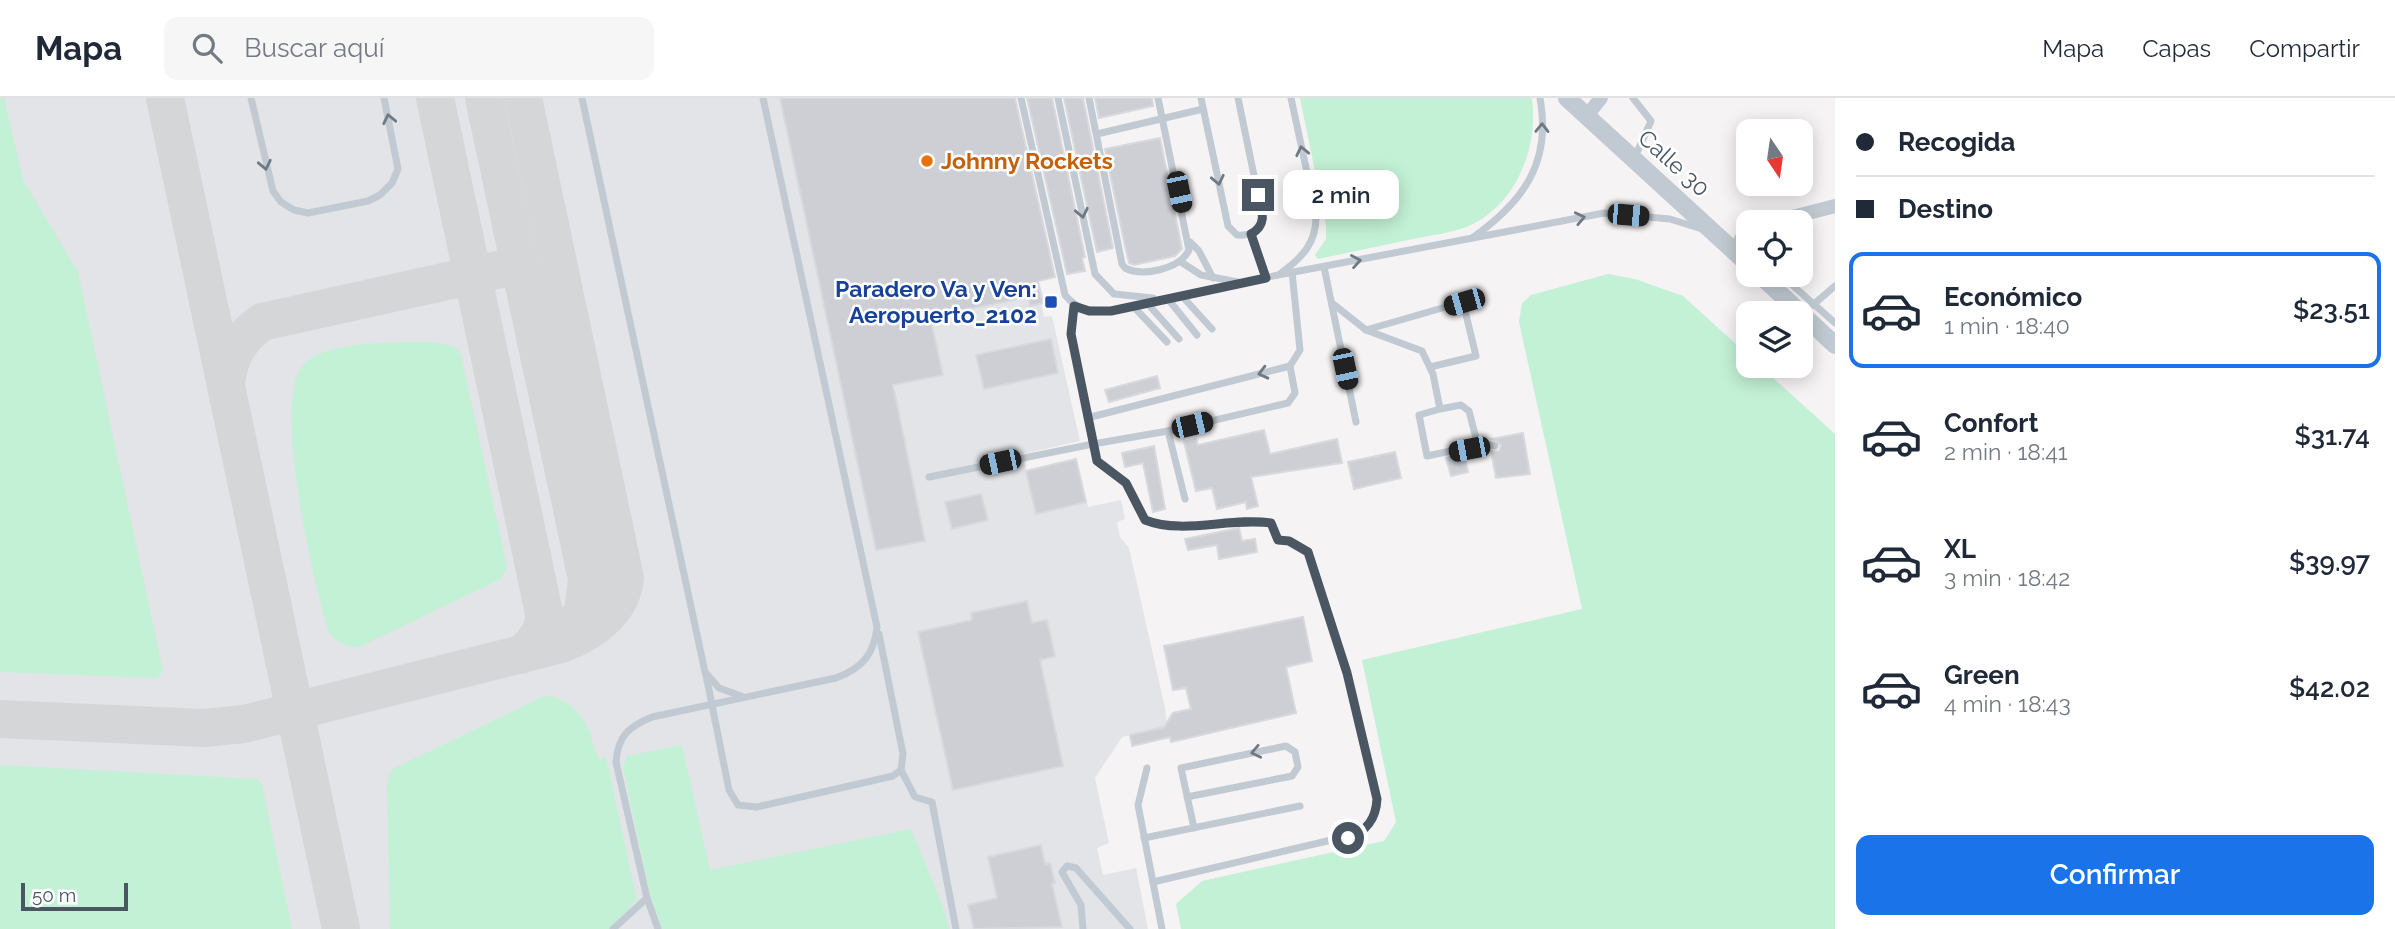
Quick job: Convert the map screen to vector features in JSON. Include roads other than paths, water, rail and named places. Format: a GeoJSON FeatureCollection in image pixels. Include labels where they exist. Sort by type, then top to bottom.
{"type":"FeatureCollection","features":[{"type":"Feature","properties":{"kind":"street","name":"Calle 30"},"geometry":{"type":"LineString","coordinates":[[1567,98],[1736,251]]}},
{"type":"Feature","properties":{"kind":"street"},"geometry":{"type":"LineString","coordinates":[[1586,117],[1601,98]]}},
{"type":"Feature","properties":{"kind":"street"},"geometry":{"type":"LineString","coordinates":[[1813,212],[1835,206]]}},
{"type":"Feature","properties":{"kind":"street"},"geometry":{"type":"LineString","coordinates":[[1773,287],[1835,345]]}},
{"type":"Feature","properties":{"kind":"lane"},"geometry":{"type":"LineString","coordinates":[[251,98],[273,191],[294,210],[308,213],[369,201],[392,183],[398,169],[384,98]]}},
{"type":"Feature","properties":{"kind":"lane"},"geometry":{"type":"LineString","coordinates":[[582,98],[729,790],[738,805],[746,808],[893,776],[901,770]]}},
{"type":"Feature","properties":{"kind":"lane"},"geometry":{"type":"LineString","coordinates":[[764,98],[904,754],[901,770],[915,797],[932,802],[956,929]]}},
{"type":"Feature","properties":{"kind":"lane"},"geometry":{"type":"LineString","coordinates":[[1021,98],[1065,295],[1074,306],[1089,311],[1133,306],[1292,272],[1604,213],[1670,219],[1716,233]]}},
{"type":"Feature","properties":{"kind":"lane"},"geometry":{"type":"LineString","coordinates":[[1058,98],[1099,280],[1120,297],[1170,298]]}},
{"type":"Feature","properties":{"kind":"lane"},"geometry":{"type":"LineString","coordinates":[[1089,98],[1122,264],[1125,268],[1140,272],[1181,262],[1189,250],[1158,98]]}},
{"type":"Feature","properties":{"kind":"lane"},"geometry":{"type":"LineString","coordinates":[[1097,134],[1202,106],[1228,226],[1237,235],[1251,234],[1261,227],[1263,219],[1238,98]]}},
{"type":"Feature","properties":{"kind":"lane"},"geometry":{"type":"LineString","coordinates":[[1278,275],[1304,253],[1316,231],[1316,214],[1291,98]]}},
{"type":"Feature","properties":{"kind":"lane"},"geometry":{"type":"LineString","coordinates":[[1469,240],[1504,214],[1530,180],[1541,148],[1540,98]]}},
{"type":"Feature","properties":{"kind":"lane"},"geometry":{"type":"LineString","coordinates":[[1633,98],[1651,121],[1634,159]]}},
{"type":"Feature","properties":{"kind":"lane"},"geometry":{"type":"LineString","coordinates":[[1251,234],[1266,278]]}},
{"type":"Feature","properties":{"kind":"lane"},"geometry":{"type":"LineString","coordinates":[[1189,242],[1199,251],[1213,278]]}},
{"type":"Feature","properties":{"kind":"lane"},"geometry":{"type":"LineString","coordinates":[[1181,262],[1193,271],[1213,278],[1242,283]]}},
{"type":"Feature","properties":{"kind":"lane"},"geometry":{"type":"LineString","coordinates":[[1324,267],[1356,422]]}},
{"type":"Feature","properties":{"kind":"lane"},"geometry":{"type":"LineString","coordinates":[[929,477],[1168,430],[1288,403],[1295,393],[1290,366],[1300,350],[1292,272]]}},
{"type":"Feature","properties":{"kind":"lane"},"geometry":{"type":"LineString","coordinates":[[1814,304],[1835,286]]}},
{"type":"Feature","properties":{"kind":"lane"},"geometry":{"type":"LineString","coordinates":[[1795,287],[1835,323]]}},
{"type":"Feature","properties":{"kind":"lane"},"geometry":{"type":"LineString","coordinates":[[1182,296],[1212,329]]}},
{"type":"Feature","properties":{"kind":"lane"},"geometry":{"type":"LineString","coordinates":[[1170,298],[1197,334]]}},
{"type":"Feature","properties":{"kind":"lane"},"geometry":{"type":"LineString","coordinates":[[1366,330],[1464,302],[1476,356],[1430,367]]}},
{"type":"Feature","properties":{"kind":"lane"},"geometry":{"type":"LineString","coordinates":[[1147,303],[1179,339]]}},
{"type":"Feature","properties":{"kind":"lane"},"geometry":{"type":"LineString","coordinates":[[1332,303],[1366,330],[1422,351],[1430,367],[1440,409]]}},
{"type":"Feature","properties":{"kind":"lane"},"geometry":{"type":"LineString","coordinates":[[1074,306],[1071,334],[1097,461],[1126,483],[1145,520],[1158,526],[1247,519],[1271,523],[1278,540],[1289,541],[1308,552],[1347,673],[1377,799],[1373,819],[1357,834],[1153,882]]}},
{"type":"Feature","properties":{"kind":"lane"},"geometry":{"type":"LineString","coordinates":[[1133,306],[1167,342]]}},
{"type":"Feature","properties":{"kind":"lane"},"geometry":{"type":"LineString","coordinates":[[1087,418],[1290,366]]}},
{"type":"Feature","properties":{"kind":"lane"},"geometry":{"type":"LineString","coordinates":[[1466,406],[1472,415],[1477,442],[1469,449],[1427,456],[1419,415],[1466,406]]}},
{"type":"Feature","properties":{"kind":"lane"},"geometry":{"type":"LineString","coordinates":[[1168,430],[1185,499]]}},
{"type":"Feature","properties":{"kind":"lane"},"geometry":{"type":"LineString","coordinates":[[1477,442],[1495,446]]}},
{"type":"Feature","properties":{"kind":"lane"},"geometry":{"type":"LineString","coordinates":[[658,929],[647,898],[616,762],[617,746],[623,734],[634,724],[836,678],[855,671],[867,659],[875,644],[877,627]]}},
{"type":"Feature","properties":{"kind":"lane"},"geometry":{"type":"LineString","coordinates":[[705,672],[719,688],[745,697]]}},
{"type":"Feature","properties":{"kind":"lane"},"geometry":{"type":"LineString","coordinates":[[1187,797],[1292,776],[1298,767],[1295,752],[1286,746],[1181,768],[1187,797],[1194,828]]}},
{"type":"Feature","properties":{"kind":"lane"},"geometry":{"type":"LineString","coordinates":[[1147,768],[1138,805],[1162,929]]}},
{"type":"Feature","properties":{"kind":"lane"},"geometry":{"type":"LineString","coordinates":[[1144,838],[1300,806]]}},
{"type":"Feature","properties":{"kind":"lane"},"geometry":{"type":"LineString","coordinates":[[1083,929],[1081,905],[1062,872],[1067,866],[1076,868],[1130,929]]}},
{"type":"Feature","properties":{"kind":"lane"},"geometry":{"type":"LineString","coordinates":[[613,929],[647,898]]}},
{"type":"Feature","properties":{"kind":"place","name":"Johnny Rockets"},"geometry":{"type":"Point","coordinates":[927,161]}},
{"type":"Feature","properties":{"kind":"place","name":"Paradero Va y Ven: Aeropuerto_2102"},"geometry":{"type":"Point","coordinates":[1051,302]}}]}
